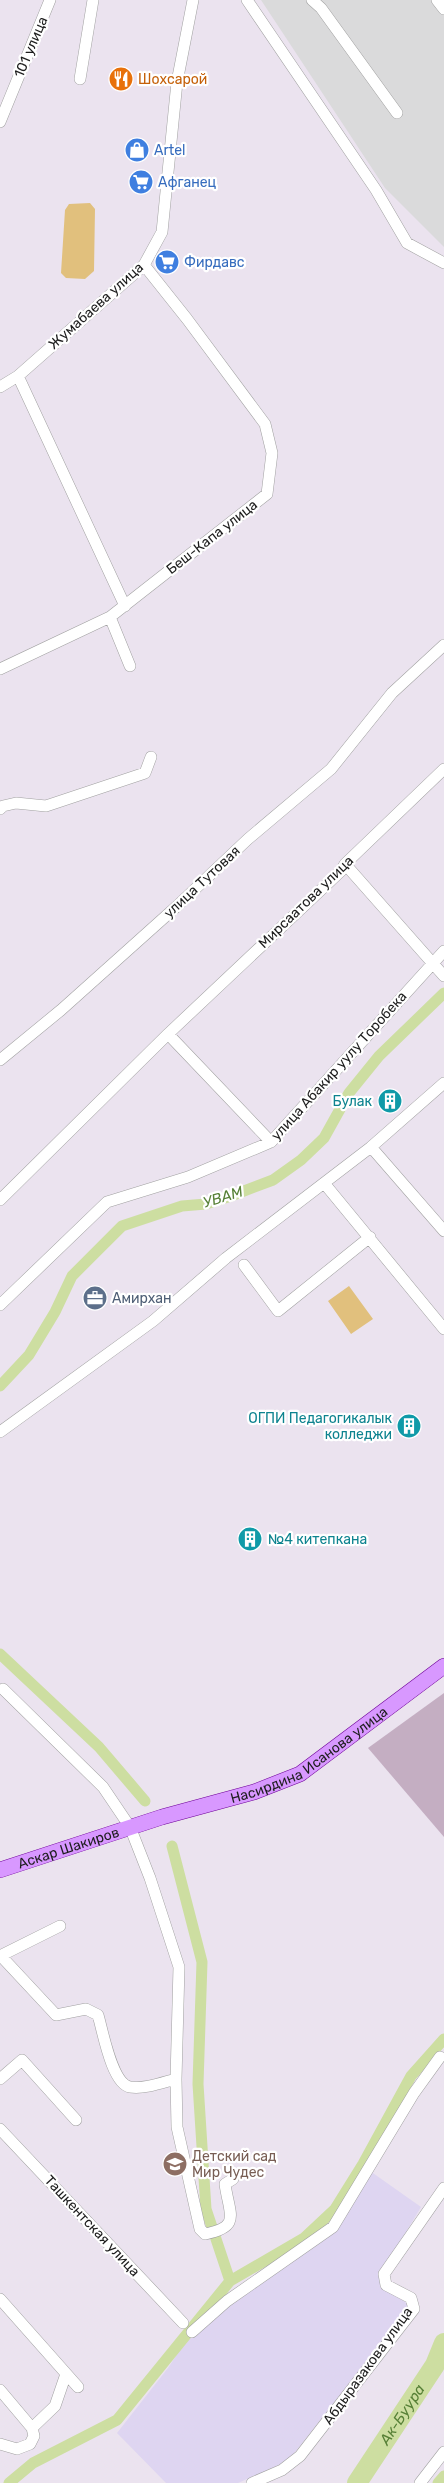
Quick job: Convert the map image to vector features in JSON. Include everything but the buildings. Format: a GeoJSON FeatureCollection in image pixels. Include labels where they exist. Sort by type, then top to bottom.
{"type":"FeatureCollection","features":[{"type":"Feature","properties":{"kind":"main road","name":"Насирдина Исанова улица"},"geometry":{"type":"LineString","coordinates":[[133,1826],[254,1792],[300,1774],[444,1666]]}},
{"type":"Feature","properties":{"kind":"main road","name":"Аскар Шакиров"},"geometry":{"type":"LineString","coordinates":[[0,1870],[133,1826]]}},
{"type":"Feature","properties":{"kind":"street","name":"101 улица"},"geometry":{"type":"LineString","coordinates":[[0,122],[50,0]]}},
{"type":"Feature","properties":{"kind":"street"},"geometry":{"type":"LineString","coordinates":[[80,79],[93,0]]}},
{"type":"Feature","properties":{"kind":"street","name":"Жумабаева улица"},"geometry":{"type":"LineString","coordinates":[[0,387],[18,376],[144,265],[162,232],[177,82],[193,0]]}},
{"type":"Feature","properties":{"kind":"street"},"geometry":{"type":"LineString","coordinates":[[247,0],[376,190],[407,243],[444,263]]}},
{"type":"Feature","properties":{"kind":"street"},"geometry":{"type":"LineString","coordinates":[[312,0],[320,8],[397,113]]}},
{"type":"Feature","properties":{"kind":"street"},"geometry":{"type":"LineString","coordinates":[[437,0],[444,9]]}},
{"type":"Feature","properties":{"kind":"street","name":"Беш-Капа улица"},"geometry":{"type":"LineString","coordinates":[[0,669],[110,616],[266,494],[272,453],[265,424],[187,319],[144,265]]}},
{"type":"Feature","properties":{"kind":"street"},"geometry":{"type":"LineString","coordinates":[[18,376],[125,606]]}},
{"type":"Feature","properties":{"kind":"street"},"geometry":{"type":"LineString","coordinates":[[110,616],[130,666]]}},
{"type":"Feature","properties":{"kind":"street","name":"улица Тутовая"},"geometry":{"type":"LineString","coordinates":[[0,1060],[68,1003],[176,907],[248,839],[331,769],[392,693],[444,645]]}},
{"type":"Feature","properties":{"kind":"street"},"geometry":{"type":"LineString","coordinates":[[0,808],[16,803],[46,806],[127,780],[145,773],[151,757]]}},
{"type":"Feature","properties":{"kind":"street","name":"Мирсаатова улица"},"geometry":{"type":"LineString","coordinates":[[0,1200],[168,1034],[341,871],[345,864],[444,769]]}},
{"type":"Feature","properties":{"kind":"street"},"geometry":{"type":"LineString","coordinates":[[345,864],[438,970]]}},
{"type":"Feature","properties":{"kind":"street","name":"улица Абакир уулу Торобека"},"geometry":{"type":"LineString","coordinates":[[0,1304],[107,1202],[188,1177],[271,1142],[438,970],[444,951]]}},
{"type":"Feature","properties":{"kind":"street"},"geometry":{"type":"LineString","coordinates":[[168,1034],[271,1142]]}},
{"type":"Feature","properties":{"kind":"street"},"geometry":{"type":"LineString","coordinates":[[0,1432],[152,1321],[226,1258],[371,1147],[444,1083]]}},
{"type":"Feature","properties":{"kind":"street"},"geometry":{"type":"LineString","coordinates":[[371,1147],[444,1231]]}},
{"type":"Feature","properties":{"kind":"street"},"geometry":{"type":"LineString","coordinates":[[324,1184],[370,1237],[444,1329]]}},
{"type":"Feature","properties":{"kind":"street"},"geometry":{"type":"LineString","coordinates":[[244,1265],[278,1311],[370,1237]]}},
{"type":"Feature","properties":{"kind":"street"},"geometry":{"type":"LineString","coordinates":[[3,1689],[103,1787],[133,1826],[179,1967],[176,2079],[178,2127],[200,2229],[205,2234],[222,2231],[227,2228],[231,2221],[225,2184],[233,2179]]}},
{"type":"Feature","properties":{"kind":"street"},"geometry":{"type":"LineString","coordinates":[[60,1926],[1,1956],[56,2015],[86,2009],[98,2015],[116,2077],[128,2087],[142,2087],[176,2079]]}},
{"type":"Feature","properties":{"kind":"street"},"geometry":{"type":"LineString","coordinates":[[192,2332],[227,2301],[333,2227],[414,2093],[440,2058]]}},
{"type":"Feature","properties":{"kind":"street"},"geometry":{"type":"LineString","coordinates":[[0,2079],[22,2060],[76,2120]]}},
{"type":"Feature","properties":{"kind":"street","name":"Ташкентская улица"},"geometry":{"type":"LineString","coordinates":[[0,2129],[183,2323]]}},
{"type":"Feature","properties":{"kind":"street","name":"Абдыразакова улица"},"geometry":{"type":"LineString","coordinates":[[252,2483],[282,2470],[300,2456],[414,2309],[411,2298],[386,2285],[384,2274],[444,2188]]}},
{"type":"Feature","properties":{"kind":"street"},"geometry":{"type":"LineString","coordinates":[[0,2299],[78,2387]]}},
{"type":"Feature","properties":{"kind":"street"},"geometry":{"type":"LineString","coordinates":[[32,2428],[55,2406],[66,2374]]}},
{"type":"Feature","properties":{"kind":"street"},"geometry":{"type":"LineString","coordinates":[[0,2390],[32,2428],[34,2436],[30,2444],[18,2449],[0,2444]]}},
{"type":"Feature","properties":{"kind":"street"},"geometry":{"type":"LineString","coordinates":[[420,2483],[444,2452]]}},
{"type":"Feature","properties":{"kind":"shaded area"},"geometry":{"type":"Polygon","coordinates":[[[261,0],[444,0],[444,247],[385,188],[261,0]]]}},
{"type":"Feature","properties":{"kind":"shaded area"},"geometry":{"type":"Polygon","coordinates":[[[90,203],[95,209],[94,271],[85,279],[66,278],[61,273],[65,210],[69,204],[90,203]]]}},
{"type":"Feature","properties":{"kind":"shaded area"},"geometry":{"type":"Polygon","coordinates":[[[349,1286],[373,1319],[351,1334],[328,1301],[349,1286]]]}},
{"type":"Feature","properties":{"kind":"shaded area"},"geometry":{"type":"Polygon","coordinates":[[[444,1693],[444,1837],[368,1748],[444,1693]]]}},
{"type":"Feature","properties":{"kind":"shaded area"},"geometry":{"type":"Polygon","coordinates":[[[370,2171],[421,2207],[382,2272],[382,2283],[410,2306],[288,2461],[238,2483],[166,2483],[117,2433],[168,2368],[186,2341],[228,2303],[335,2229],[370,2171]]]}},
{"type":"Feature","properties":{"kind":"waterway","name":"УВАМ"},"geometry":{"type":"LineString","coordinates":[[0,1386],[29,1355],[55,1312],[72,1276],[122,1226],[182,1206],[206,1204],[231,1196],[273,1180],[301,1160],[324,1138],[349,1093],[379,1056],[444,993]]}},
{"type":"Feature","properties":{"kind":"waterway"},"geometry":{"type":"LineString","coordinates":[[0,1654],[99,1747],[145,1801]]}},
{"type":"Feature","properties":{"kind":"waterway"},"geometry":{"type":"LineString","coordinates":[[172,1846],[202,1962],[198,2084],[206,2209],[230,2281]]}},
{"type":"Feature","properties":{"kind":"waterway"},"geometry":{"type":"LineString","coordinates":[[9,2483],[33,2463],[117,2420],[230,2281],[304,2238],[335,2209],[363,2164],[411,2076],[444,2039]]}},
{"type":"Feature","properties":{"kind":"waterway","name":"Ак-Буура"},"geometry":{"type":"LineString","coordinates":[[357,2483],[435,2365],[444,2343]]}},
{"type":"Feature","properties":{"kind":"waterway"},"geometry":{"type":"LineString","coordinates":[[438,2483],[444,2476]]}},
{"type":"Feature","properties":{"kind":"place","name":"Шохсарой"},"geometry":{"type":"Point","coordinates":[121,79]}},
{"type":"Feature","properties":{"kind":"place","name":"Artel"},"geometry":{"type":"Point","coordinates":[137,150]}},
{"type":"Feature","properties":{"kind":"place","name":"Афганец"},"geometry":{"type":"Point","coordinates":[141,182]}},
{"type":"Feature","properties":{"kind":"place","name":"Фирдавс"},"geometry":{"type":"Point","coordinates":[167,262]}},
{"type":"Feature","properties":{"kind":"place","name":"Булак"},"geometry":{"type":"Point","coordinates":[390,1101]}},
{"type":"Feature","properties":{"kind":"place","name":"Амирхан"},"geometry":{"type":"Point","coordinates":[95,1298]}},
{"type":"Feature","properties":{"kind":"place","name":"ОГПИ Педагогикалык колледжи"},"geometry":{"type":"Point","coordinates":[409,1426]}},
{"type":"Feature","properties":{"kind":"place","name":"№4 китепкана"},"geometry":{"type":"Point","coordinates":[250,1539]}},
{"type":"Feature","properties":{"kind":"place","name":"Детский сад Мир Чудес"},"geometry":{"type":"Point","coordinates":[175,2164]}}]}
